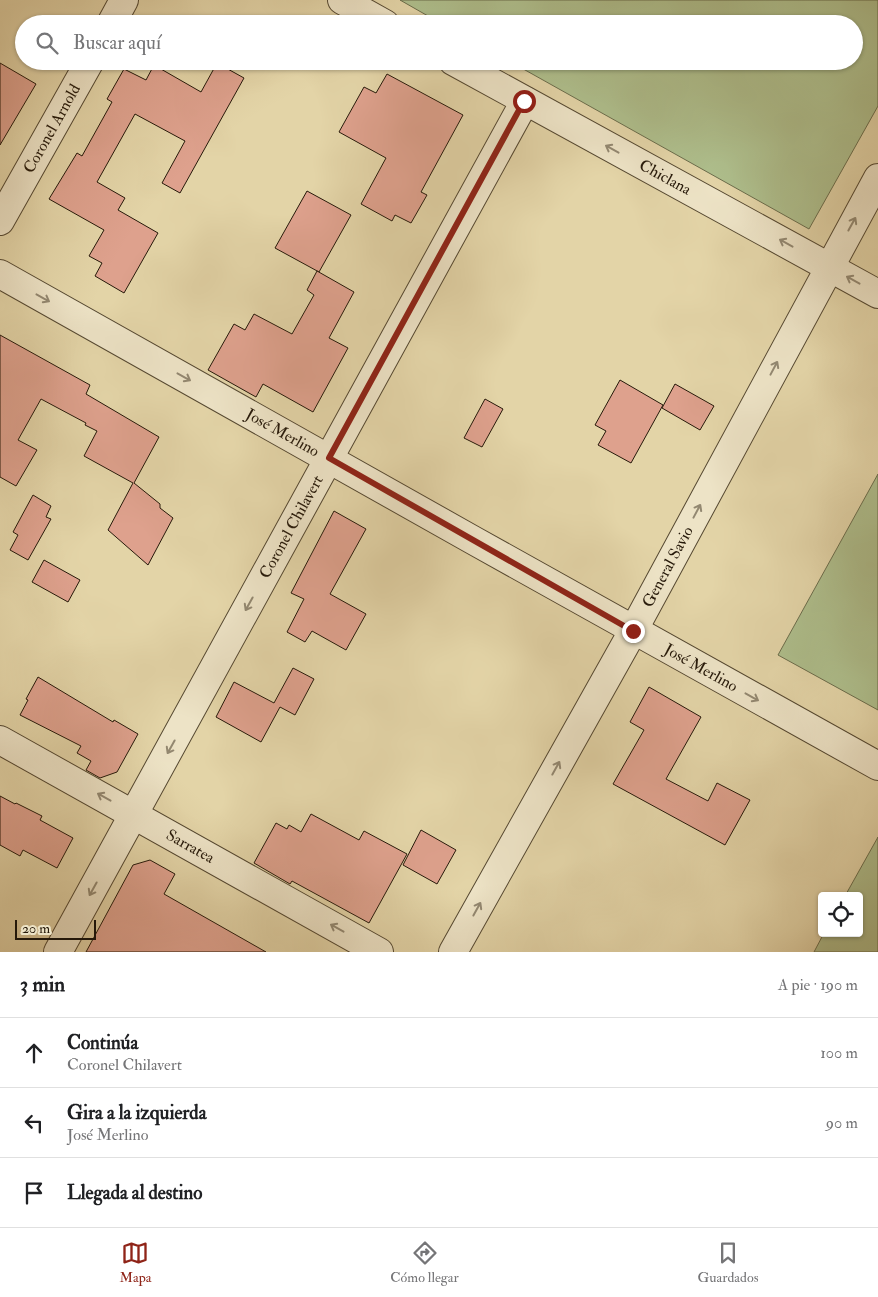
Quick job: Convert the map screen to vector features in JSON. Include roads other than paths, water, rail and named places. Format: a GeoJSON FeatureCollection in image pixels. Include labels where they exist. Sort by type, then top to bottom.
{"type":"FeatureCollection","features":[{"type":"Feature","properties":{"kind":"street"},"geometry":{"type":"LineString","coordinates":[[116,15],[124,0]]}},
{"type":"Feature","properties":{"kind":"street"},"geometry":{"type":"LineString","coordinates":[[342,0],[369,15]]}},
{"type":"Feature","properties":{"kind":"street","name":"Coronel Arnold"},"geometry":{"type":"LineString","coordinates":[[0,220],[85,70]]}},
{"type":"Feature","properties":{"kind":"street","name":"Chiclana"},"geometry":{"type":"LineString","coordinates":[[469,70],[878,294]]}},
{"type":"Feature","properties":{"kind":"street","name":"Coronel Chilavert"},"geometry":{"type":"LineString","coordinates":[[58,952],[524,101]]}},
{"type":"Feature","properties":{"kind":"street","name":"General Savio"},"geometry":{"type":"LineString","coordinates":[[453,952],[633,631],[878,178]]}},
{"type":"Feature","properties":{"kind":"street","name":"José Merlino"},"geometry":{"type":"LineString","coordinates":[[0,274],[633,631],[878,766]]}},
{"type":"Feature","properties":{"kind":"street","name":"Sarratea"},"geometry":{"type":"LineString","coordinates":[[0,740],[379,952]]}}]}
